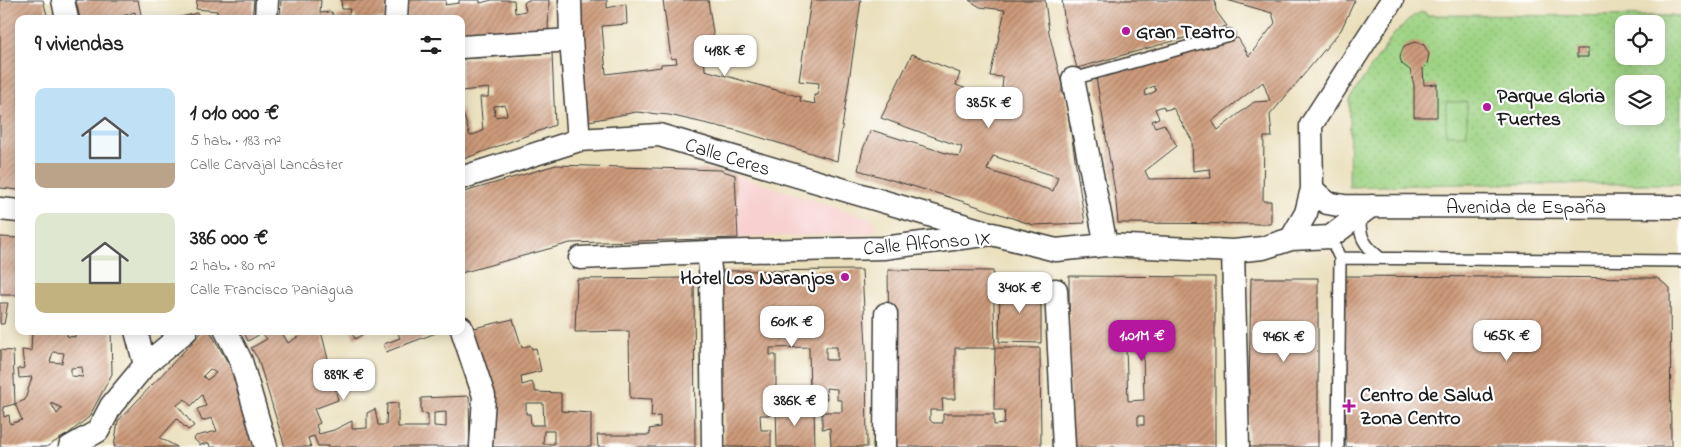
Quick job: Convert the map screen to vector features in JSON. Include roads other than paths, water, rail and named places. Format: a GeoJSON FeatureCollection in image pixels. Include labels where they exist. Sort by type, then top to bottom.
{"type":"FeatureCollection","features":[{"type":"Feature","properties":{"kind":"street"},"geometry":{"type":"LineString","coordinates":[[63,0],[66,15]]}},
{"type":"Feature","properties":{"kind":"street"},"geometry":{"type":"LineString","coordinates":[[266,15],[267,0]]}},
{"type":"Feature","properties":{"kind":"street"},"geometry":{"type":"LineString","coordinates":[[396,15],[397,0]]}},
{"type":"Feature","properties":{"kind":"street"},"geometry":{"type":"LineString","coordinates":[[570,0],[571,40],[579,140]]}},
{"type":"Feature","properties":{"kind":"street"},"geometry":{"type":"LineString","coordinates":[[1291,239],[1306,213],[1312,189],[1311,125],[1392,0]]}},
{"type":"Feature","properties":{"kind":"street"},"geometry":{"type":"LineString","coordinates":[[465,47],[571,40]]}},
{"type":"Feature","properties":{"kind":"street"},"geometry":{"type":"LineString","coordinates":[[1073,79],[1106,246]]}},
{"type":"Feature","properties":{"kind":"street","name":"Calle Ceres"},"geometry":{"type":"LineString","coordinates":[[465,177],[579,140],[659,136],[992,234]]}},
{"type":"Feature","properties":{"kind":"street"},"geometry":{"type":"LineString","coordinates":[[1312,189],[1330,237],[1366,210]]}},
{"type":"Feature","properties":{"kind":"street","name":"Avenida de España"},"geometry":{"type":"LineString","coordinates":[[1312,189],[1328,203],[1366,210],[1681,206]]}},
{"type":"Feature","properties":{"kind":"street"},"geometry":{"type":"LineString","coordinates":[[0,209],[15,211]]}},
{"type":"Feature","properties":{"kind":"street","name":"Calle Alfonso IX"},"geometry":{"type":"LineString","coordinates":[[580,258],[708,252],[883,248],[992,234],[1056,250],[1106,246],[1233,252],[1262,248],[1291,239],[1330,237]]}},
{"type":"Feature","properties":{"kind":"street"},"geometry":{"type":"LineString","coordinates":[[708,252],[711,278],[713,447]]}},
{"type":"Feature","properties":{"kind":"street"},"geometry":{"type":"LineString","coordinates":[[1233,252],[1238,447]]}},
{"type":"Feature","properties":{"kind":"street"},"geometry":{"type":"LineString","coordinates":[[1056,290],[1064,447]]}},
{"type":"Feature","properties":{"kind":"street"},"geometry":{"type":"LineString","coordinates":[[885,447],[886,314]]}},
{"type":"Feature","properties":{"kind":"street"},"geometry":{"type":"LineString","coordinates":[[137,335],[145,365]]}},
{"type":"Feature","properties":{"kind":"street"},"geometry":{"type":"LineString","coordinates":[[70,447],[97,439],[111,406],[145,365],[181,335]]}},
{"type":"Feature","properties":{"kind":"street"},"geometry":{"type":"LineString","coordinates":[[228,335],[241,361],[266,447]]}},
{"type":"Feature","properties":{"kind":"street"},"geometry":{"type":"LineString","coordinates":[[464,335],[484,396],[481,447]]}},
{"type":"Feature","properties":{"kind":"lane"},"geometry":{"type":"LineString","coordinates":[[1073,79],[1228,36]]}},
{"type":"Feature","properties":{"kind":"lane"},"geometry":{"type":"LineString","coordinates":[[1366,210],[1360,222],[1361,236],[1368,249],[1380,258]]}},
{"type":"Feature","properties":{"kind":"lane"},"geometry":{"type":"LineString","coordinates":[[1330,237],[1340,258],[1338,447]]}},
{"type":"Feature","properties":{"kind":"lane"},"geometry":{"type":"LineString","coordinates":[[1340,258],[1681,261]]}},
{"type":"Feature","properties":{"kind":"place","name":"Gran Teatro"},"geometry":{"type":"Point","coordinates":[1126,31]}},
{"type":"Feature","properties":{"kind":"place","name":"Parque Gloria Fuertes"},"geometry":{"type":"Point","coordinates":[1487,107]}},
{"type":"Feature","properties":{"kind":"place","name":"Hotel Los Naranjos"},"geometry":{"type":"Point","coordinates":[845,277]}},
{"type":"Feature","properties":{"kind":"place","name":"Centro de Salud Zona Centro"},"geometry":{"type":"Point","coordinates":[1349,406]}}]}
